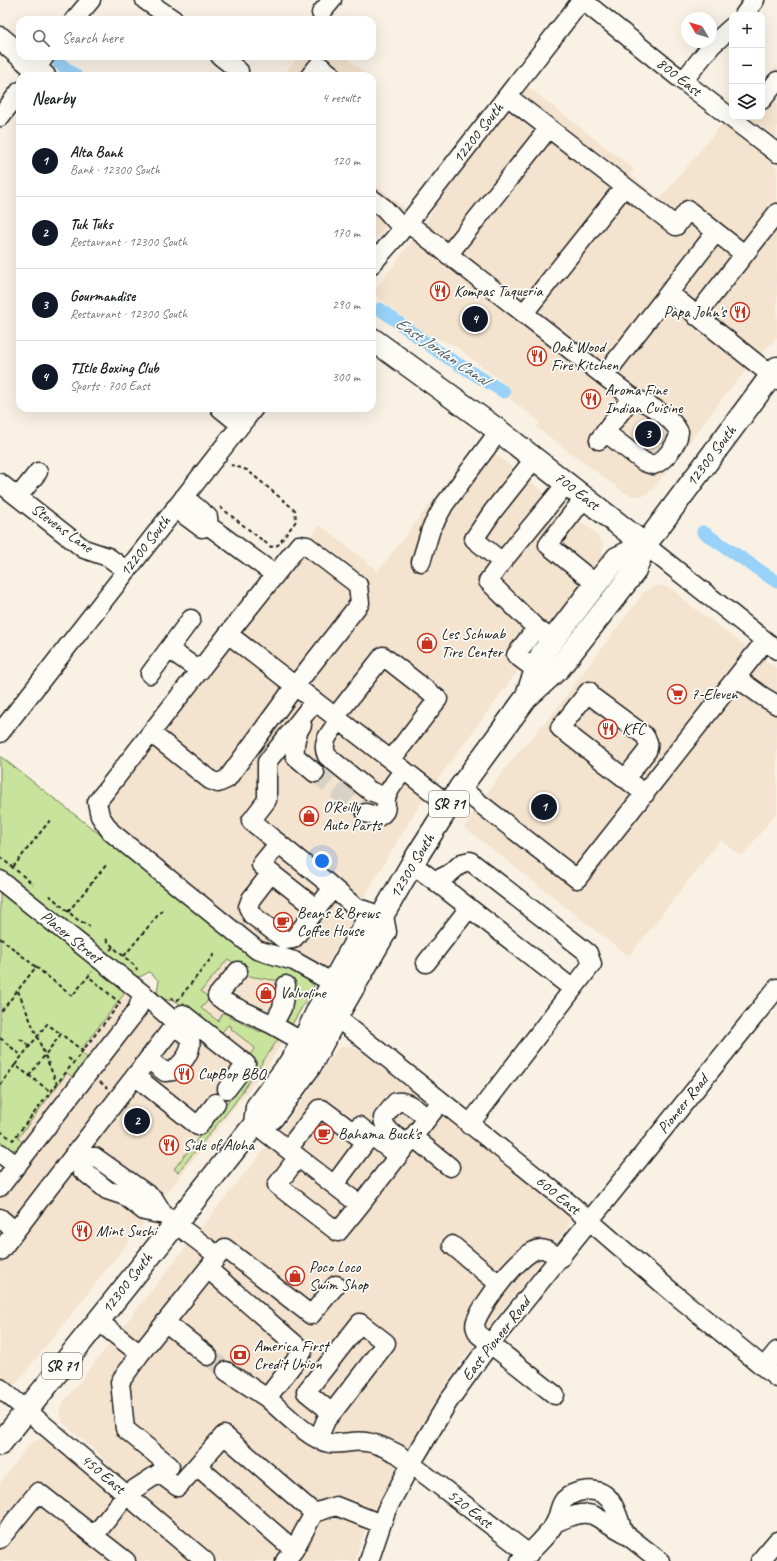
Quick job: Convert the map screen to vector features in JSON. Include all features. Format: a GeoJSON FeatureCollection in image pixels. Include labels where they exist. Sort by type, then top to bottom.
{"type":"FeatureCollection","features":[{"type":"Feature","properties":{"kind":"main road"},"geometry":{"type":"LineString","coordinates":[[0,38],[16,51]]}},
{"type":"Feature","properties":{"kind":"main road","name":"700 East"},"geometry":{"type":"LineString","coordinates":[[376,342],[535,458],[645,545]]}},
{"type":"Feature","properties":{"kind":"main road","name":"12300 South"},"geometry":{"type":"LineString","coordinates":[[255,1124],[257,1107],[288,1066],[303,1042],[319,1008],[366,923],[382,916],[454,796],[526,698],[559,668],[634,572],[645,545],[775,375]]}},
{"type":"Feature","properties":{"kind":"main road","name":"12300 South"},"geometry":{"type":"LineString","coordinates":[[526,698],[542,654],[544,634],[596,584],[617,558],[645,545]]}},
{"type":"Feature","properties":{"kind":"main road","name":"12300 South"},"geometry":{"type":"LineString","coordinates":[[0,1444],[98,1321],[170,1218],[255,1124],[272,1118],[310,1066],[336,1017],[385,932],[382,916]]}},
{"type":"Feature","properties":{"kind":"street"},"geometry":{"type":"LineString","coordinates":[[77,16],[91,0]]}},
{"type":"Feature","properties":{"kind":"street"},"geometry":{"type":"LineString","coordinates":[[145,0],[168,16]]}},
{"type":"Feature","properties":{"kind":"street","name":"800 East"},"geometry":{"type":"LineString","coordinates":[[582,0],[682,81],[745,121],[777,153]]}},
{"type":"Feature","properties":{"kind":"street","name":"12200 South"},"geometry":{"type":"LineString","coordinates":[[376,259],[405,226],[582,0]]}},
{"type":"Feature","properties":{"kind":"street"},"geometry":{"type":"LineString","coordinates":[[746,12],[755,0]]}},
{"type":"Feature","properties":{"kind":"street"},"geometry":{"type":"LineString","coordinates":[[682,81],[712,45],[729,30]]}},
{"type":"Feature","properties":{"kind":"street"},"geometry":{"type":"LineString","coordinates":[[225,60],[239,71]]}},
{"type":"Feature","properties":{"kind":"street"},"geometry":{"type":"LineString","coordinates":[[313,72],[319,65],[329,72]]}},
{"type":"Feature","properties":{"kind":"street"},"geometry":{"type":"LineString","coordinates":[[765,96],[777,81]]}},
{"type":"Feature","properties":{"kind":"street"},"geometry":{"type":"LineString","coordinates":[[0,117],[16,96]]}},
{"type":"Feature","properties":{"kind":"street"},"geometry":{"type":"LineString","coordinates":[[507,96],[676,226],[688,210],[744,254]]}},
{"type":"Feature","properties":{"kind":"street"},"geometry":{"type":"LineString","coordinates":[[448,255],[549,128]]}},
{"type":"Feature","properties":{"kind":"street"},"geometry":{"type":"LineString","coordinates":[[524,314],[624,186]]}},
{"type":"Feature","properties":{"kind":"street"},"geometry":{"type":"LineString","coordinates":[[376,201],[405,226],[448,255],[632,397],[647,404],[674,424],[679,432],[676,442],[660,462],[653,465],[644,462],[602,436],[632,397]]}},
{"type":"Feature","properties":{"kind":"street"},"geometry":{"type":"LineString","coordinates":[[696,316],[777,213]]}},
{"type":"Feature","properties":{"kind":"street"},"geometry":{"type":"LineString","coordinates":[[604,376],[716,232]]}},
{"type":"Feature","properties":{"kind":"street"},"geometry":{"type":"LineString","coordinates":[[669,293],[696,316],[775,375]]}},
{"type":"Feature","properties":{"kind":"street"},"geometry":{"type":"LineString","coordinates":[[225,412],[241,425]]}},
{"type":"Feature","properties":{"kind":"street","name":"12200 South"},"geometry":{"type":"LineString","coordinates":[[0,733],[179,502],[251,412]]}},
{"type":"Feature","properties":{"kind":"street"},"geometry":{"type":"LineString","coordinates":[[421,562],[431,529],[444,504],[499,431]]}},
{"type":"Feature","properties":{"kind":"street"},"geometry":{"type":"LineString","coordinates":[[502,562],[474,539],[493,511],[535,458]]}},
{"type":"Feature","properties":{"kind":"street","name":"Stevens Lane"},"geometry":{"type":"LineString","coordinates":[[18,497],[38,472]]}},
{"type":"Feature","properties":{"kind":"street","name":"Stevens Lane"},"geometry":{"type":"LineString","coordinates":[[0,483],[84,549],[108,557],[126,570]]}},
{"type":"Feature","properties":{"kind":"street"},"geometry":{"type":"LineString","coordinates":[[544,634],[488,581],[568,483]]}},
{"type":"Feature","properties":{"kind":"street"},"geometry":{"type":"LineString","coordinates":[[585,497],[548,545],[596,584]]}},
{"type":"Feature","properties":{"kind":"street"},"geometry":{"type":"LineString","coordinates":[[179,502],[202,528],[209,526],[274,574]]}},
{"type":"Feature","properties":{"kind":"street"},"geometry":{"type":"LineString","coordinates":[[151,733],[210,780],[218,783],[227,779],[360,603],[358,585],[307,546],[299,544],[274,574],[97,802],[100,816],[111,832],[257,950],[294,961],[333,983]]}},
{"type":"Feature","properties":{"kind":"street","name":"700 East"},"geometry":{"type":"LineString","coordinates":[[645,545],[771,646]]}},
{"type":"Feature","properties":{"kind":"street"},"geometry":{"type":"LineString","coordinates":[[150,674],[191,619]]}},
{"type":"Feature","properties":{"kind":"street"},"geometry":{"type":"LineString","coordinates":[[228,634],[397,765],[454,796],[577,880],[737,678],[771,646]]}},
{"type":"Feature","properties":{"kind":"street"},"geometry":{"type":"LineString","coordinates":[[169,649],[200,671]]}},
{"type":"Feature","properties":{"kind":"street"},"geometry":{"type":"LineString","coordinates":[[366,813],[374,817],[381,816],[387,809],[386,797],[392,786],[397,765],[438,699],[383,656],[338,719],[324,744],[324,750],[327,756],[370,791],[386,797]]}},
{"type":"Feature","properties":{"kind":"street"},"geometry":{"type":"LineString","coordinates":[[737,678],[762,696],[777,704]]}},
{"type":"Feature","properties":{"kind":"street"},"geometry":{"type":"LineString","coordinates":[[625,779],[647,751],[649,746],[648,740],[644,735],[588,692],[560,728],[625,779],[645,794]]}},
{"type":"Feature","properties":{"kind":"street"},"geometry":{"type":"LineString","coordinates":[[315,774],[298,760],[294,751],[299,730],[317,702]]}},
{"type":"Feature","properties":{"kind":"street"},"geometry":{"type":"LineString","coordinates":[[317,702],[267,762],[267,800],[251,821],[355,907],[382,916]]}},
{"type":"Feature","properties":{"kind":"street"},"geometry":{"type":"LineString","coordinates":[[279,843],[251,899],[248,907],[252,915],[282,939],[289,940],[296,937],[333,888]]}},
{"type":"Feature","properties":{"kind":"street"},"geometry":{"type":"LineString","coordinates":[[435,881],[449,874],[462,863],[470,861],[588,954],[592,964],[469,1125]]}},
{"type":"Feature","properties":{"kind":"street"},"geometry":{"type":"LineString","coordinates":[[412,864],[573,989]]}},
{"type":"Feature","properties":{"kind":"street"},"geometry":{"type":"LineString","coordinates":[[266,869],[317,909]]}},
{"type":"Feature","properties":{"kind":"street","name":"Placer Street"},"geometry":{"type":"LineString","coordinates":[[0,880],[143,994],[190,1038],[192,1046],[173,1071],[165,1072],[148,1059]]}},
{"type":"Feature","properties":{"kind":"street"},"geometry":{"type":"LineString","coordinates":[[426,963],[469,908]]}},
{"type":"Feature","properties":{"kind":"street"},"geometry":{"type":"LineString","coordinates":[[238,970],[217,996],[303,1042]]}},
{"type":"Feature","properties":{"kind":"street"},"geometry":{"type":"LineString","coordinates":[[273,1025],[282,1008],[286,985]]}},
{"type":"Feature","properties":{"kind":"street","name":"Pioneer Road"},"geometry":{"type":"LineString","coordinates":[[590,1221],[777,988]]}},
{"type":"Feature","properties":{"kind":"street"},"geometry":{"type":"LineString","coordinates":[[0,1188],[137,1010],[143,994]]}},
{"type":"Feature","properties":{"kind":"street"},"geometry":{"type":"LineString","coordinates":[[0,1251],[183,1014],[246,1064],[227,1089]]}},
{"type":"Feature","properties":{"kind":"street","name":"600 East"},"geometry":{"type":"LineString","coordinates":[[336,1017],[590,1221],[672,1292],[771,1373]]}},
{"type":"Feature","properties":{"kind":"street"},"geometry":{"type":"LineString","coordinates":[[135,1076],[198,1126],[216,1103]]}},
{"type":"Feature","properties":{"kind":"street"},"geometry":{"type":"LineString","coordinates":[[325,1099],[368,1139]]}},
{"type":"Feature","properties":{"kind":"street"},"geometry":{"type":"LineString","coordinates":[[406,1146],[386,1128],[383,1118],[396,1102],[402,1101],[408,1103],[427,1118]]}},
{"type":"Feature","properties":{"kind":"street"},"geometry":{"type":"LineString","coordinates":[[441,1101],[427,1118],[406,1146],[360,1205],[338,1232],[277,1184],[319,1109],[322,1109],[368,1139],[406,1146],[450,1167]]}},
{"type":"Feature","properties":{"kind":"street"},"geometry":{"type":"LineString","coordinates":[[255,1124],[360,1205]]}},
{"type":"Feature","properties":{"kind":"street"},"geometry":{"type":"LineString","coordinates":[[334,1185],[368,1139]]}},
{"type":"Feature","properties":{"kind":"street"},"geometry":{"type":"LineString","coordinates":[[0,1153],[17,1166]]}},
{"type":"Feature","properties":{"kind":"street"},"geometry":{"type":"LineString","coordinates":[[74,1154],[95,1157],[154,1199],[213,1263],[303,1351],[267,1398]]}},
{"type":"Feature","properties":{"kind":"street"},"geometry":{"type":"LineString","coordinates":[[0,1218],[15,1231]]}},
{"type":"Feature","properties":{"kind":"street","name":"East Pioneer Road"},"geometry":{"type":"LineString","coordinates":[[369,1561],[386,1510],[448,1402],[490,1344],[590,1221]]}},
{"type":"Feature","properties":{"kind":"street"},"geometry":{"type":"LineString","coordinates":[[452,1245],[499,1284]]}},
{"type":"Feature","properties":{"kind":"street"},"geometry":{"type":"LineString","coordinates":[[94,1536],[127,1494],[170,1466],[125,1429],[120,1382],[140,1354],[225,1248],[311,1315],[336,1285]]}},
{"type":"Feature","properties":{"kind":"street"},"geometry":{"type":"LineString","coordinates":[[555,1395],[479,1335],[475,1328],[476,1322],[491,1295],[516,1264],[531,1252],[541,1249],[561,1258]]}},
{"type":"Feature","properties":{"kind":"street"},"geometry":{"type":"LineString","coordinates":[[98,1321],[140,1354]]}},
{"type":"Feature","properties":{"kind":"street"},"geometry":{"type":"LineString","coordinates":[[166,1322],[208,1356]]}},
{"type":"Feature","properties":{"kind":"street"},"geometry":{"type":"LineString","coordinates":[[318,1439],[326,1420],[332,1413],[386,1343],[360,1323],[306,1392],[332,1413]]}},
{"type":"Feature","properties":{"kind":"street"},"geometry":{"type":"LineString","coordinates":[[771,1373],[777,1351]]}},
{"type":"Feature","properties":{"kind":"street","name":"520 East"},"geometry":{"type":"LineString","coordinates":[[226,1371],[267,1398],[308,1434],[318,1439],[327,1443],[340,1444],[366,1442],[379,1445],[398,1454],[412,1464],[525,1559]]}},
{"type":"Feature","properties":{"kind":"street","name":"450 East"},"geometry":{"type":"LineString","coordinates":[[0,1388],[205,1561]]}},
{"type":"Feature","properties":{"kind":"street"},"geometry":{"type":"LineString","coordinates":[[159,1473],[178,1487],[224,1435],[314,1513]]}},
{"type":"Feature","properties":{"kind":"street"},"geometry":{"type":"LineString","coordinates":[[197,1466],[290,1556],[314,1513],[336,1506],[381,1524]]}},
{"type":"Feature","properties":{"kind":"street"},"geometry":{"type":"LineString","coordinates":[[525,1559],[555,1523],[562,1504],[568,1497],[579,1492],[593,1490],[606,1496],[611,1501],[618,1514],[623,1532]]}},
{"type":"Feature","properties":{"kind":"street"},"geometry":{"type":"LineString","coordinates":[[0,1540],[38,1492],[126,1561]]}},
{"type":"Feature","properties":{"kind":"street"},"geometry":{"type":"LineString","coordinates":[[555,1523],[573,1515],[588,1514],[623,1532],[660,1561]]}},
{"type":"Feature","properties":{"kind":"street"},"geometry":{"type":"LineString","coordinates":[[760,1561],[777,1541]]}},
{"type":"Feature","properties":{"kind":"path"},"geometry":{"type":"LineString","coordinates":[[218,505],[271,547],[278,545],[296,521],[295,510],[247,470],[231,465]]}},
{"type":"Feature","properties":{"kind":"path"},"geometry":{"type":"LineString","coordinates":[[13,867],[52,820]]}},
{"type":"Feature","properties":{"kind":"path"},"geometry":{"type":"LineString","coordinates":[[0,857],[33,884]]}},
{"type":"Feature","properties":{"kind":"path"},"geometry":{"type":"LineString","coordinates":[[68,912],[107,864]]}},
{"type":"Feature","properties":{"kind":"path"},"geometry":{"type":"LineString","coordinates":[[49,895],[79,921],[90,927]]}},
{"type":"Feature","properties":{"kind":"path"},"geometry":{"type":"LineString","coordinates":[[124,956],[163,909]]}},
{"type":"Feature","properties":{"kind":"path"},"geometry":{"type":"LineString","coordinates":[[0,938],[72,996],[94,969]]}},
{"type":"Feature","properties":{"kind":"path"},"geometry":{"type":"LineString","coordinates":[[106,939],[113,947]]}},
{"type":"Feature","properties":{"kind":"path"},"geometry":{"type":"LineString","coordinates":[[166,996],[178,1000],[216,952]]}},
{"type":"Feature","properties":{"kind":"path"},"geometry":{"type":"LineString","coordinates":[[0,1014],[36,967]]}},
{"type":"Feature","properties":{"kind":"path"},"geometry":{"type":"LineString","coordinates":[[0,1130],[13,1140],[120,1003],[88,976]]}},
{"type":"Feature","properties":{"kind":"path"},"geometry":{"type":"LineString","coordinates":[[17,991],[57,1084]]}},
{"type":"Feature","properties":{"kind":"path"},"geometry":{"type":"LineString","coordinates":[[0,1085],[47,1024],[83,1051]]}},
{"type":"Feature","properties":{"kind":"path"},"geometry":{"type":"LineString","coordinates":[[29,1076],[61,1034]]}},
{"type":"Feature","properties":{"kind":"path"},"geometry":{"type":"LineString","coordinates":[[0,1038],[22,1056]]}},
{"type":"Feature","properties":{"kind":"path"},"geometry":{"type":"LineString","coordinates":[[20,1039],[30,1046]]}},
{"type":"Feature","properties":{"kind":"path"},"geometry":{"type":"LineString","coordinates":[[15,1065],[51,1092]]}},
{"type":"Feature","properties":{"kind":"path"},"geometry":{"type":"LineString","coordinates":[[98,1080],[111,1091]]}},
{"type":"Feature","properties":{"kind":"shaded area"},"geometry":{"type":"Polygon","coordinates":[[[296,60],[349,60],[364,72],[286,72],[296,60]]]}},
{"type":"Feature","properties":{"kind":"shaded area"},"geometry":{"type":"Polygon","coordinates":[[[777,65],[777,138],[751,120],[765,120],[765,80],[777,65]]]}},
{"type":"Feature","properties":{"kind":"shaded area"},"geometry":{"type":"Polygon","coordinates":[[[528,87],[634,169],[630,174],[660,199],[723,123],[748,142],[777,168],[777,337],[733,385],[653,489],[643,496],[634,496],[625,493],[536,427],[540,422],[505,395],[510,388],[454,345],[423,333],[376,295],[376,289],[427,221],[445,191],[528,87]]]}},
{"type":"Feature","properties":{"kind":"shaded area"},"geometry":{"type":"Polygon","coordinates":[[[376,185],[407,210],[386,227],[376,239],[376,185]]]}},
{"type":"Feature","properties":{"kind":"shaded area"},"geometry":{"type":"Polygon","coordinates":[[[479,441],[595,533],[603,544],[602,557],[418,807],[375,878],[297,1019],[266,1068],[0,1404],[0,1080],[95,966],[165,1024],[232,943],[91,831],[95,820],[320,525],[378,571],[479,441]]]}},
{"type":"Feature","properties":{"kind":"shaded area"},"geometry":{"type":"Polygon","coordinates":[[[655,586],[663,586],[672,589],[691,606],[777,669],[777,812],[742,856],[720,840],[630,955],[627,955],[464,827],[515,756],[554,712],[644,592],[655,586]]]}},
{"type":"Feature","properties":{"kind":"shaded area"},"geometry":{"type":"Polygon","coordinates":[[[351,1046],[361,1052],[564,1210],[570,1221],[567,1229],[461,1362],[446,1384],[413,1438],[386,1489],[362,1537],[355,1561],[217,1561],[119,1476],[98,1453],[63,1423],[60,1416],[60,1409],[62,1404],[289,1119],[335,1052],[340,1047],[351,1046]]]}},
{"type":"Feature","properties":{"kind":"shaded area"},"geometry":{"type":"Polygon","coordinates":[[[40,1439],[52,1443],[129,1510],[191,1561],[0,1561],[0,1483],[29,1445],[40,1439]]]}},
{"type":"Feature","properties":{"kind":"green space"},"geometry":{"type":"Polygon","coordinates":[[[0,756],[246,949],[301,974],[314,986],[291,1026],[283,1024],[288,1011],[293,980],[273,980],[248,976],[246,972],[228,959],[201,991],[208,997],[207,1002],[201,1008],[218,1021],[224,1012],[230,1012],[231,1014],[229,1017],[261,1032],[263,1029],[279,1038],[233,1105],[178,1172],[174,1169],[220,1110],[222,1110],[234,1095],[233,1094],[257,1061],[248,1057],[255,1048],[231,1029],[232,1027],[228,1025],[219,1036],[177,1002],[159,998],[157,991],[159,981],[149,972],[140,977],[138,976],[80,1051],[89,1060],[75,1079],[67,1073],[18,1138],[24,1144],[17,1149],[8,1150],[0,1159],[0,756]]]}},
{"type":"Feature","properties":{"kind":"waterway","name":"East Jordan Canal"},"geometry":{"type":"LineString","coordinates":[[59,63],[71,72]]}},
{"type":"Feature","properties":{"kind":"waterway","name":"East Jordan Canal"},"geometry":{"type":"LineString","coordinates":[[380,309],[440,353],[504,392]]}},
{"type":"Feature","properties":{"kind":"waterway","name":"East Jordan Canal"},"geometry":{"type":"LineString","coordinates":[[703,532],[777,582]]}},
{"type":"Feature","properties":{"kind":"tunnel"},"geometry":{"type":"LineString","coordinates":[[315,773],[366,813]]}},
{"type":"Feature","properties":{"kind":"tunnel"},"geometry":{"type":"LineString","coordinates":[[208,1356],[226,1371]]}},
{"type":"Feature","properties":{"kind":"place","name":"Kompas Taqueria"},"geometry":{"type":"Point","coordinates":[440,291]}},
{"type":"Feature","properties":{"kind":"place","name":"Papa John's"},"geometry":{"type":"Point","coordinates":[740,312]}},
{"type":"Feature","properties":{"kind":"place","name":"TItle Boxing Club"},"geometry":{"type":"Point","coordinates":[475,319]}},
{"type":"Feature","properties":{"kind":"place","name":"Oak Wood Fire Kitchen"},"geometry":{"type":"Point","coordinates":[537,356]}},
{"type":"Feature","properties":{"kind":"place","name":"Aroma Fine Indian Cuisine"},"geometry":{"type":"Point","coordinates":[591,399]}},
{"type":"Feature","properties":{"kind":"place","name":"Gourmandise"},"geometry":{"type":"Point","coordinates":[648,434]}},
{"type":"Feature","properties":{"kind":"place","name":"Les Schwab Tire Center"},"geometry":{"type":"Point","coordinates":[427,643]}},
{"type":"Feature","properties":{"kind":"place","name":"7-Eleven"},"geometry":{"type":"Point","coordinates":[677,694]}},
{"type":"Feature","properties":{"kind":"place","name":"KFC"},"geometry":{"type":"Point","coordinates":[608,729]}},
{"type":"Feature","properties":{"kind":"place","name":"Alta Bank"},"geometry":{"type":"Point","coordinates":[544,807]}},
{"type":"Feature","properties":{"kind":"place","name":"O'Reilly Auto Parts"},"geometry":{"type":"Point","coordinates":[309,816]}},
{"type":"Feature","properties":{"kind":"place","name":"Beans & Brews Coffee House"},"geometry":{"type":"Point","coordinates":[283,922]}},
{"type":"Feature","properties":{"kind":"place","name":"Valvoline"},"geometry":{"type":"Point","coordinates":[266,993]}},
{"type":"Feature","properties":{"kind":"place","name":"CupBop BBQ"},"geometry":{"type":"Point","coordinates":[184,1074]}},
{"type":"Feature","properties":{"kind":"place","name":"Tuk Tuks"},"geometry":{"type":"Point","coordinates":[137,1121]}},
{"type":"Feature","properties":{"kind":"place","name":"Bahama Buck's"},"geometry":{"type":"Point","coordinates":[324,1134]}},
{"type":"Feature","properties":{"kind":"place","name":"Side of Aloha"},"geometry":{"type":"Point","coordinates":[169,1145]}},
{"type":"Feature","properties":{"kind":"place","name":"Mint Sushi"},"geometry":{"type":"Point","coordinates":[82,1231]}},
{"type":"Feature","properties":{"kind":"place","name":"Poco Loco Swim Shop"},"geometry":{"type":"Point","coordinates":[295,1276]}},
{"type":"Feature","properties":{"kind":"place","name":"America First Credit Union"},"geometry":{"type":"Point","coordinates":[240,1355]}}]}
